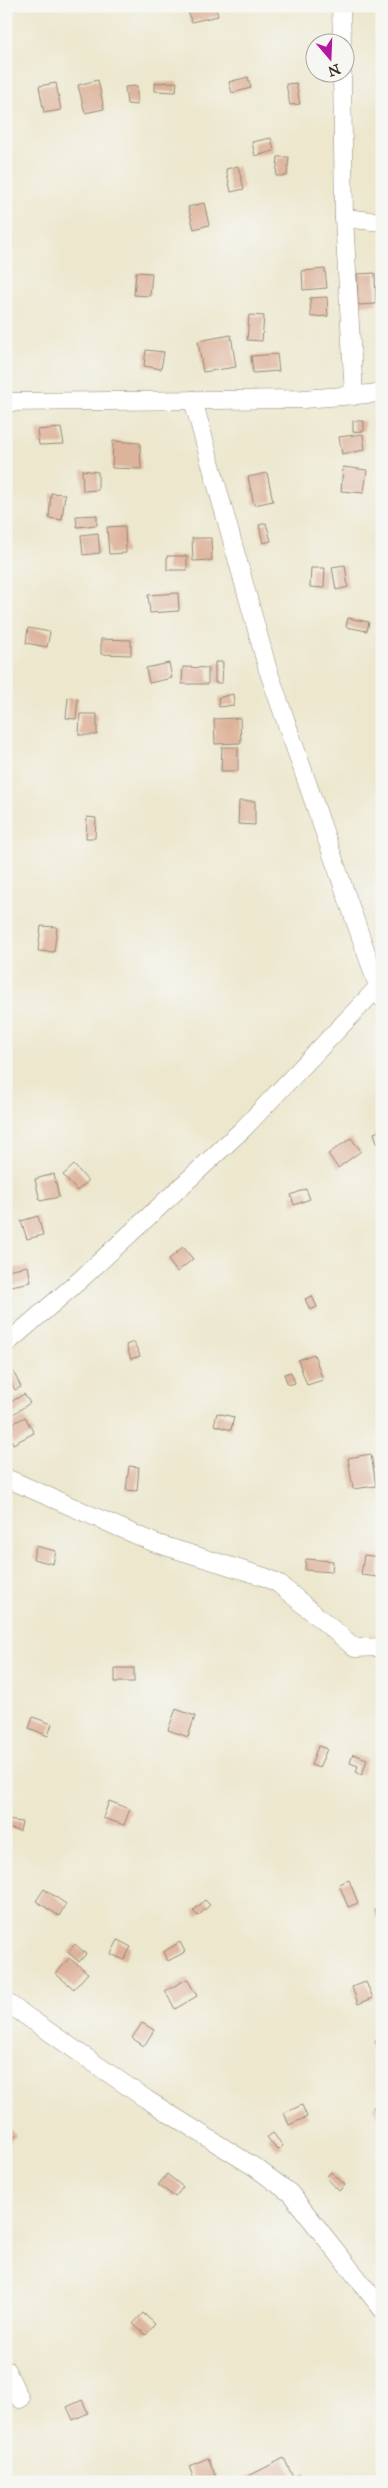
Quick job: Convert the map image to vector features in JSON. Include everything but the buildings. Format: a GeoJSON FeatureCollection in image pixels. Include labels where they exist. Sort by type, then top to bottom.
{"type":"FeatureCollection","features":[{"type":"Feature","properties":{"kind":"street"},"geometry":{"type":"LineString","coordinates":[[341,6],[342,32]]}},
{"type":"Feature","properties":{"kind":"street"},"geometry":{"type":"LineString","coordinates":[[342,82],[344,218],[354,396]]}},
{"type":"Feature","properties":{"kind":"street"},"geometry":{"type":"LineString","coordinates":[[344,218],[382,222]]}},
{"type":"Feature","properties":{"kind":"street"},"geometry":{"type":"LineString","coordinates":[[6,402],[193,400],[354,396],[382,393]]}},
{"type":"Feature","properties":{"kind":"street"},"geometry":{"type":"LineString","coordinates":[[6,1344],[80,1280],[243,1128],[381,990],[268,670],[193,400]]}},
{"type":"Feature","properties":{"kind":"street"},"geometry":{"type":"LineString","coordinates":[[6,1478],[155,1543],[265,1577],[279,1584],[355,1648],[370,1650],[382,1647]]}},
{"type":"Feature","properties":{"kind":"street"},"geometry":{"type":"LineString","coordinates":[[6,2002],[146,2099],[256,2168],[290,2194],[382,2310]]}},
{"type":"Feature","properties":{"kind":"street"},"geometry":{"type":"LineString","coordinates":[[6,2370],[20,2399]]}}]}
